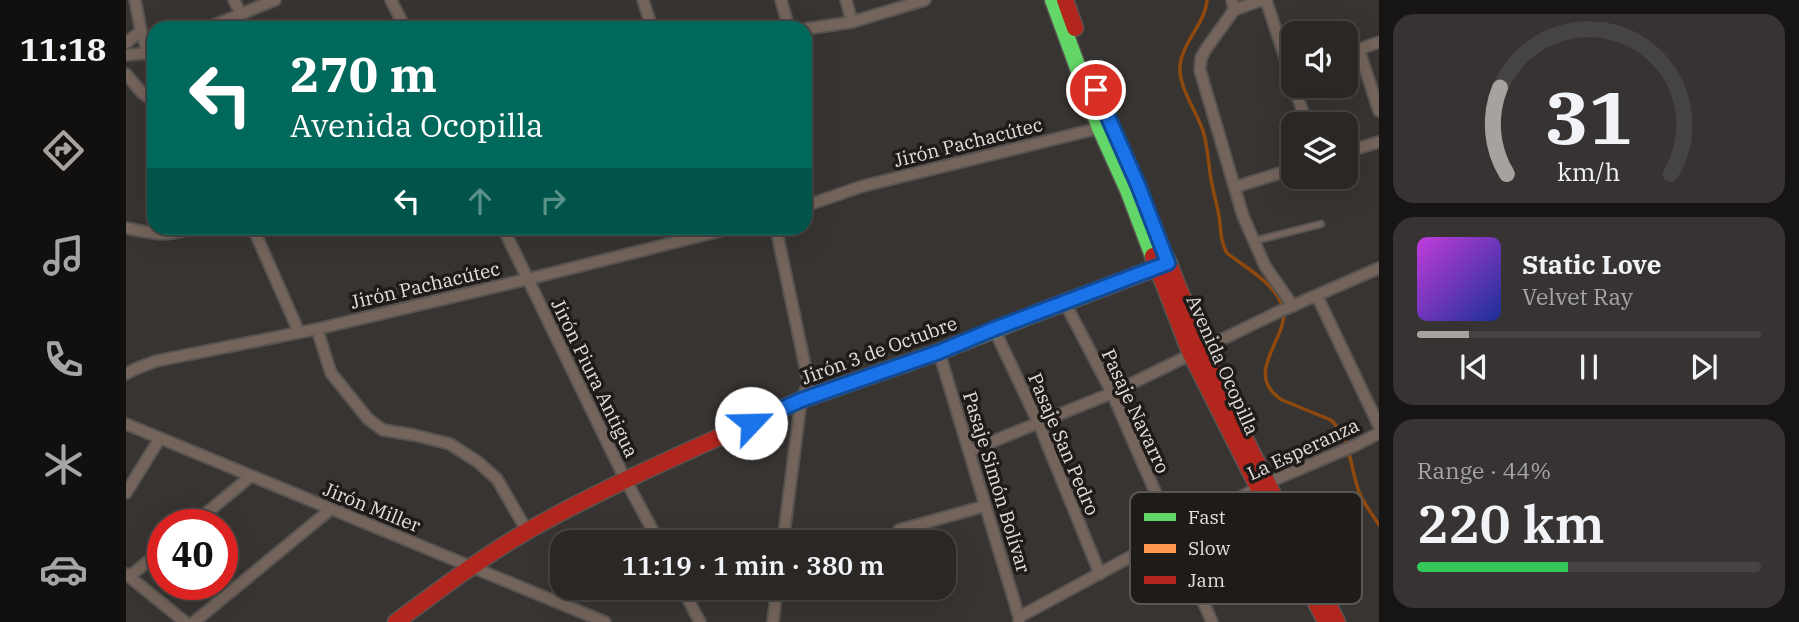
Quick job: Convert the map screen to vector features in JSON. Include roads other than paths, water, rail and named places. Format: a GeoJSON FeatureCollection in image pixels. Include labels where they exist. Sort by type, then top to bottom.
{"type":"FeatureCollection","features":[{"type":"Feature","properties":{"kind":"street"},"geometry":{"type":"LineString","coordinates":[[135,0],[141,31],[147,44]]}},
{"type":"Feature","properties":{"kind":"street"},"geometry":{"type":"LineString","coordinates":[[234,0],[241,14]]}},
{"type":"Feature","properties":{"kind":"street"},"geometry":{"type":"LineString","coordinates":[[224,21],[275,0]]}},
{"type":"Feature","properties":{"kind":"street"},"geometry":{"type":"LineString","coordinates":[[391,0],[402,21]]}},
{"type":"Feature","properties":{"kind":"street"},"geometry":{"type":"LineString","coordinates":[[643,0],[650,21]]}},
{"type":"Feature","properties":{"kind":"street"},"geometry":{"type":"LineString","coordinates":[[781,0],[787,21]]}},
{"type":"Feature","properties":{"kind":"street"},"geometry":{"type":"LineString","coordinates":[[846,0],[852,22]]}},
{"type":"Feature","properties":{"kind":"street"},"geometry":{"type":"LineString","coordinates":[[812,28],[852,22],[925,0]]}},
{"type":"Feature","properties":{"kind":"street","name":"Avenida Ocopilla"},"geometry":{"type":"LineString","coordinates":[[1054,0],[1100,128],[1164,265]]}},
{"type":"Feature","properties":{"kind":"street","name":"Avenida Ocopilla"},"geometry":{"type":"LineString","coordinates":[[1065,0],[1103,108],[1138,185],[1164,265],[1197,351],[1218,383],[1265,492]]}},
{"type":"Feature","properties":{"kind":"street"},"geometry":{"type":"LineString","coordinates":[[1281,45],[1264,0],[1233,5],[1201,58],[1200,70],[1243,216],[1265,266],[1293,306]]}},
{"type":"Feature","properties":{"kind":"street"},"geometry":{"type":"LineString","coordinates":[[126,43],[141,31]]}},
{"type":"Feature","properties":{"kind":"street"},"geometry":{"type":"LineString","coordinates":[[1379,42],[1359,50],[1379,111]]}},
{"type":"Feature","properties":{"kind":"street"},"geometry":{"type":"LineString","coordinates":[[126,55],[147,52]]}},
{"type":"Feature","properties":{"kind":"street"},"geometry":{"type":"LineString","coordinates":[[126,74],[147,96]]}},
{"type":"Feature","properties":{"kind":"street","name":"Jirón Pachacútec"},"geometry":{"type":"LineString","coordinates":[[812,204],[863,186],[1100,128]]}},
{"type":"Feature","properties":{"kind":"street"},"geometry":{"type":"LineString","coordinates":[[1358,148],[1379,142]]}},
{"type":"Feature","properties":{"kind":"street"},"geometry":{"type":"LineString","coordinates":[[1235,187],[1281,173]]}},
{"type":"Feature","properties":{"kind":"street"},"geometry":{"type":"LineString","coordinates":[[126,228],[147,232]]}},
{"type":"Feature","properties":{"kind":"street"},"geometry":{"type":"LineString","coordinates":[[256,235],[299,332]]}},
{"type":"Feature","properties":{"kind":"street","name":"Jirón Piura Antigua"},"geometry":{"type":"LineString","coordinates":[[506,235],[653,530]]}},
{"type":"Feature","properties":{"kind":"street","name":"Jirón Pachacútec"},"geometry":{"type":"LineString","coordinates":[[126,374],[156,361],[317,329],[704,235]]}},
{"type":"Feature","properties":{"kind":"street"},"geometry":{"type":"LineString","coordinates":[[777,235],[807,380],[801,400],[785,530]]}},
{"type":"Feature","properties":{"kind":"street","name":"Jirón 3 de Octubre"},"geometry":{"type":"LineString","coordinates":[[396,622],[471,567],[527,531],[625,479],[801,400],[939,352],[1164,265]]}},
{"type":"Feature","properties":{"kind":"street"},"geometry":{"type":"LineString","coordinates":[[969,451],[1112,393],[1276,313],[1379,268]]}},
{"type":"Feature","properties":{"kind":"street"},"geometry":{"type":"LineString","coordinates":[[1317,296],[1379,426]]}},
{"type":"Feature","properties":{"kind":"street","name":"Pasaje Navarro"},"geometry":{"type":"LineString","coordinates":[[1065,303],[1112,393],[1155,492]]}},
{"type":"Feature","properties":{"kind":"street"},"geometry":{"type":"LineString","coordinates":[[317,329],[331,373],[368,419],[383,430],[450,444],[478,462],[497,479],[527,531]]}},
{"type":"Feature","properties":{"kind":"street","name":"Pasaje San Pedro"},"geometry":{"type":"LineString","coordinates":[[994,329],[1038,424],[1100,574]]}},
{"type":"Feature","properties":{"kind":"street","name":"Pasaje Simón Bolívar"},"geometry":{"type":"LineString","coordinates":[[939,352],[1019,620]]}},
{"type":"Feature","properties":{"kind":"street","name":"Jirón Miller"},"geometry":{"type":"LineString","coordinates":[[126,425],[606,622]]}},
{"type":"Feature","properties":{"kind":"street","name":"La Esperanza"},"geometry":{"type":"LineString","coordinates":[[1251,492],[1379,433]]}},
{"type":"Feature","properties":{"kind":"street"},"geometry":{"type":"LineString","coordinates":[[126,493],[160,438]]}},
{"type":"Feature","properties":{"kind":"street"},"geometry":{"type":"LineString","coordinates":[[211,509],[251,476]]}},
{"type":"Feature","properties":{"kind":"street","name":"Avenida Ocopilla"},"geometry":{"type":"LineString","coordinates":[[1262,486],[1265,492]]}},
{"type":"Feature","properties":{"kind":"street"},"geometry":{"type":"LineString","coordinates":[[899,530],[985,506]]}},
{"type":"Feature","properties":{"kind":"street"},"geometry":{"type":"LineString","coordinates":[[194,622],[331,509]]}},
{"type":"Feature","properties":{"kind":"street","name":"La Esperanza"},"geometry":{"type":"LineString","coordinates":[[1019,620],[1130,558]]}},
{"type":"Feature","properties":{"kind":"street"},"geometry":{"type":"LineString","coordinates":[[147,561],[128,575],[186,622]]}},
{"type":"Feature","properties":{"kind":"street"},"geometry":{"type":"LineString","coordinates":[[689,600],[700,622]]}},
{"type":"Feature","properties":{"kind":"street"},"geometry":{"type":"LineString","coordinates":[[772,622],[775,600]]}},
{"type":"Feature","properties":{"kind":"street","name":"Pasaje Navarro"},"geometry":{"type":"LineString","coordinates":[[1204,604],[1212,622]]}},
{"type":"Feature","properties":{"kind":"street","name":"Avenida Ocopilla"},"geometry":{"type":"LineString","coordinates":[[1317,604],[1325,622]]}},
{"type":"Feature","properties":{"kind":"street","name":"Avenida Ocopilla"},"geometry":{"type":"LineString","coordinates":[[1328,604],[1338,622]]}},
{"type":"Feature","properties":{"kind":"lane"},"geometry":{"type":"LineString","coordinates":[[1254,242],[1321,224]]}},
{"type":"Feature","properties":{"kind":"waterway"},"geometry":{"type":"LineString","coordinates":[[1207,0],[1202,17],[1182,56],[1180,73],[1205,137],[1222,239],[1227,253],[1266,282],[1282,305],[1284,317],[1281,329],[1266,366],[1270,389],[1282,400],[1331,420],[1338,428],[1346,445],[1359,492]]}},
{"type":"Feature","properties":{"kind":"waterway"},"geometry":{"type":"LineString","coordinates":[[1362,498],[1379,525]]}}]}
